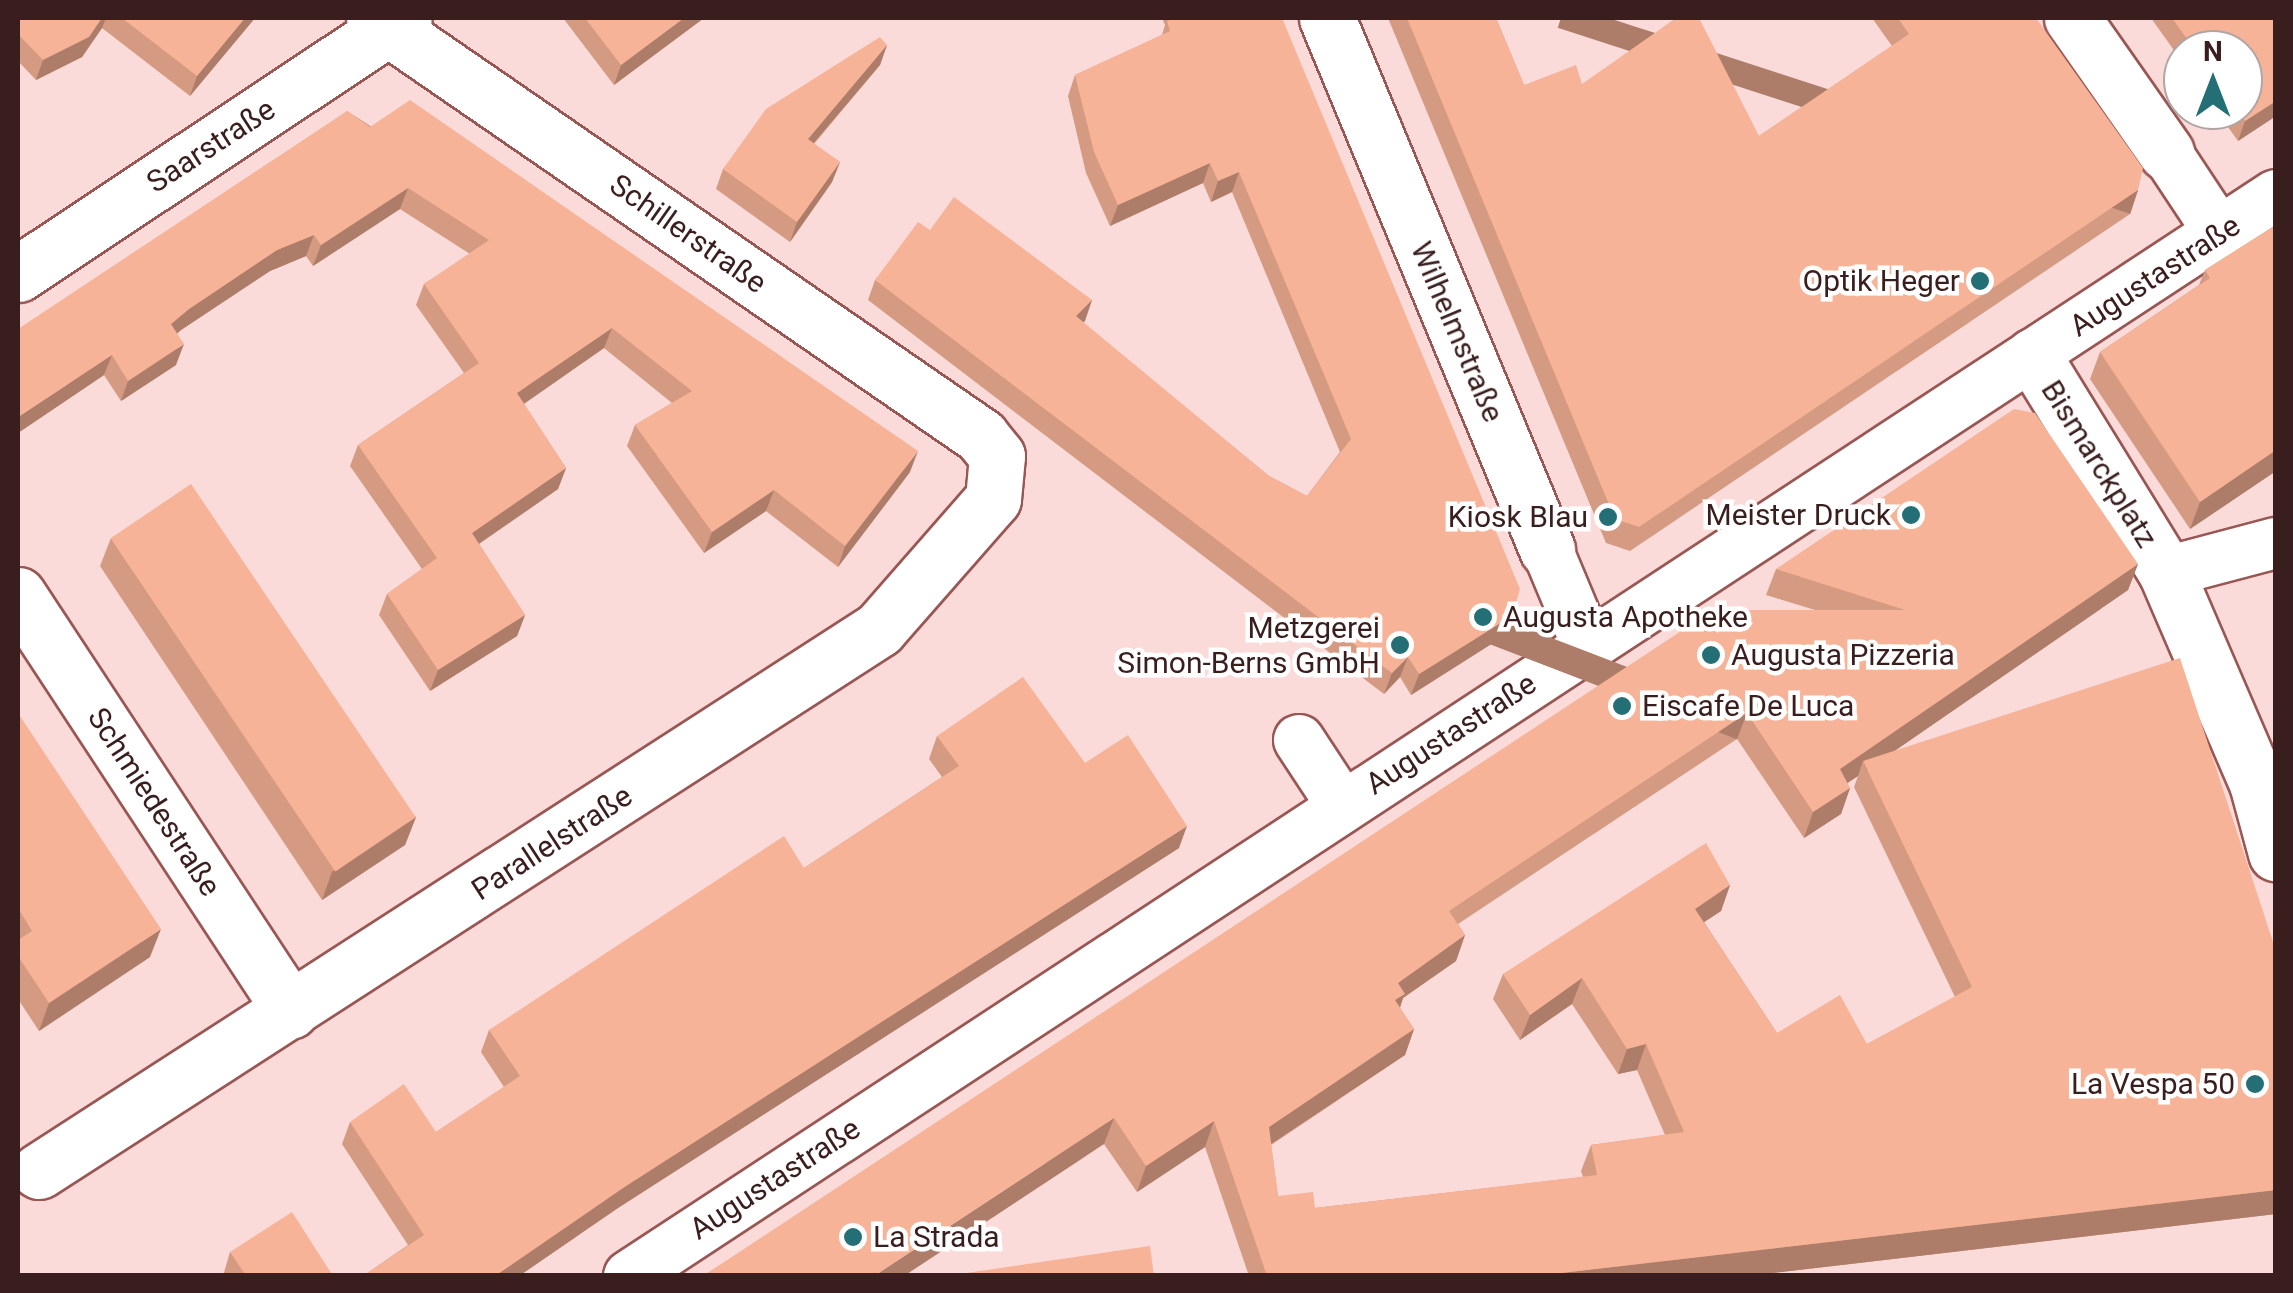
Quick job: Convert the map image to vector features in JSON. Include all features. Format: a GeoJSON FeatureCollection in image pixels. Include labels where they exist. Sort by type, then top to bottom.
{"type":"FeatureCollection","features":[{"type":"Feature","properties":{"kind":"street","name":"Wilhelmstraße"},"geometry":{"type":"LineString","coordinates":[[1326,18],[1588,647]]}},
{"type":"Feature","properties":{"kind":"street"},"geometry":{"type":"LineString","coordinates":[[2072,18],[2221,234]]}},
{"type":"Feature","properties":{"kind":"street","name":"Saarstraße"},"geometry":{"type":"LineString","coordinates":[[18,274],[390,21]]}},
{"type":"Feature","properties":{"kind":"street","name":"Schillerstraße"},"geometry":{"type":"LineString","coordinates":[[390,21],[997,456]]}},
{"type":"Feature","properties":{"kind":"street","name":"Augustastraße"},"geometry":{"type":"LineString","coordinates":[[629,1276],[1342,804],[2221,234],[2276,194]]}},
{"type":"Feature","properties":{"kind":"street","name":"Bismarckplatz"},"geometry":{"type":"LineString","coordinates":[[2033,356],[2166,572],[2257,783],[2276,853]]}},
{"type":"Feature","properties":{"kind":"street","name":"Parallelstraße"},"geometry":{"type":"LineString","coordinates":[[40,1171],[880,629],[994,499],[997,456]]}},
{"type":"Feature","properties":{"kind":"street","name":"Bismarckplatz"},"geometry":{"type":"LineString","coordinates":[[2166,572],[2276,542]]}},
{"type":"Feature","properties":{"kind":"street","name":"Schmiedestraße"},"geometry":{"type":"LineString","coordinates":[[18,595],[292,1010]]}},
{"type":"Feature","properties":{"kind":"street"},"geometry":{"type":"LineString","coordinates":[[1299,740],[1342,804]]}},
{"type":"Feature","properties":{"kind":"building"},"geometry":{"type":"Polygon","coordinates":[[[18,18],[102,18],[89,37],[43,60],[18,34],[18,18]]]}},
{"type":"Feature","properties":{"kind":"building"},"geometry":{"type":"Polygon","coordinates":[[[122,18],[245,18],[197,76],[122,18]]]}},
{"type":"Feature","properties":{"kind":"building"},"geometry":{"type":"Polygon","coordinates":[[[585,18],[684,18],[621,65],[585,18]]]}},
{"type":"Feature","properties":{"kind":"building"},"geometry":{"type":"Polygon","coordinates":[[[1282,18],[1520,589],[1512,616],[1419,674],[1408,657],[1392,673],[875,280],[918,222],[930,230],[954,197],[1092,300],[1076,316],[1269,476],[1307,496],[1351,439],[1239,172],[1218,181],[1210,163],[1118,205],[1094,152],[1075,75],[1170,31],[1167,21],[1282,18]]]}},
{"type":"Feature","properties":{"kind":"building"},"geometry":{"type":"Polygon","coordinates":[[[1407,18],[1496,18],[1524,85],[1576,65],[1582,84],[1676,18],[1699,18],[1759,136],[1909,34],[1898,18],[2036,18],[2143,168],[2138,190],[1639,527],[1615,519],[1407,18]]]}},
{"type":"Feature","properties":{"kind":"building"},"geometry":{"type":"Polygon","coordinates":[[[2172,18],[2276,18],[2276,101],[2263,109],[2263,30],[2181,30],[2172,18]]]}},
{"type":"Feature","properties":{"kind":"building"},"geometry":{"type":"Polygon","coordinates":[[[880,37],[887,45],[808,139],[840,162],[797,222],[723,169],[766,109],[880,37]]]}},
{"type":"Feature","properties":{"kind":"building"},"geometry":{"type":"Polygon","coordinates":[[[410,100],[918,451],[845,546],[774,490],[712,532],[635,425],[692,391],[612,328],[517,393],[566,468],[472,533],[525,615],[438,670],[387,594],[437,558],[358,445],[479,363],[424,284],[489,240],[408,188],[321,245],[314,235],[277,250],[189,309],[171,324],[184,344],[128,381],[112,355],[18,417],[18,329],[347,111],[370,127],[410,100]]]}},
{"type":"Feature","properties":{"kind":"building"},"geometry":{"type":"Polygon","coordinates":[[[2276,225],[2276,450],[2200,502],[2100,352],[2210,278],[2205,270],[2276,225]]]}},
{"type":"Feature","properties":{"kind":"building"},"geometry":{"type":"Polygon","coordinates":[[[2014,409],[2035,413],[2138,564],[1840,769],[1850,788],[1813,812],[1747,713],[1449,911],[1465,935],[1398,983],[1405,994],[1395,1000],[1414,1029],[1269,1127],[1278,1196],[1313,1192],[1315,1208],[1597,1175],[1591,1145],[1684,1132],[1646,1044],[1627,1049],[1582,978],[1530,1015],[1503,974],[1706,843],[1730,885],[1695,909],[1777,1033],[1840,995],[1867,1044],[1972,987],[1863,761],[2180,658],[2276,951],[2276,1190],[1535,1276],[1267,1276],[1214,1121],[1146,1166],[1114,1118],[874,1276],[703,1276],[1713,610],[1905,610],[1776,569],[2014,409]]]}},
{"type":"Feature","properties":{"kind":"building"},"geometry":{"type":"Polygon","coordinates":[[[191,484],[416,817],[335,872],[111,538],[191,484]]]}},
{"type":"Feature","properties":{"kind":"building"},"geometry":{"type":"Polygon","coordinates":[[[1023,677],[1085,763],[1128,735],[1187,826],[626,1186],[495,1276],[363,1276],[424,1235],[350,1122],[404,1084],[436,1132],[520,1076],[489,1030],[784,836],[804,868],[959,766],[937,736],[1023,677]]]}},
{"type":"Feature","properties":{"kind":"building"},"geometry":{"type":"Polygon","coordinates":[[[18,713],[161,929],[49,1003],[18,956],[18,940],[32,931],[18,908],[18,713]]]}},
{"type":"Feature","properties":{"kind":"building"},"geometry":{"type":"Polygon","coordinates":[[[292,1212],[333,1276],[246,1276],[230,1252],[292,1212]]]}},
{"type":"Feature","properties":{"kind":"building"},"geometry":{"type":"Polygon","coordinates":[[[1150,1246],[1154,1276],[946,1276],[1150,1246]]]}},
{"type":"Feature","properties":{"kind":"place","name":"Optik Heger"},"geometry":{"type":"Point","coordinates":[1980,281]}},
{"type":"Feature","properties":{"kind":"place","name":"Meister Druck"},"geometry":{"type":"Point","coordinates":[1911,515]}},
{"type":"Feature","properties":{"kind":"place","name":"Kiosk Blau"},"geometry":{"type":"Point","coordinates":[1608,517]}},
{"type":"Feature","properties":{"kind":"place","name":"Augusta Apotheke"},"geometry":{"type":"Point","coordinates":[1483,617]}},
{"type":"Feature","properties":{"kind":"place","name":"Metzgerei Simon-Berns GmbH"},"geometry":{"type":"Point","coordinates":[1400,645]}},
{"type":"Feature","properties":{"kind":"place","name":"Augusta Pizzeria"},"geometry":{"type":"Point","coordinates":[1711,655]}},
{"type":"Feature","properties":{"kind":"place","name":"Eiscafe De Luca"},"geometry":{"type":"Point","coordinates":[1622,706]}},
{"type":"Feature","properties":{"kind":"place","name":"La Vespa 50"},"geometry":{"type":"Point","coordinates":[2255,1084]}},
{"type":"Feature","properties":{"kind":"place","name":"La Strada"},"geometry":{"type":"Point","coordinates":[853,1237]}}]}
